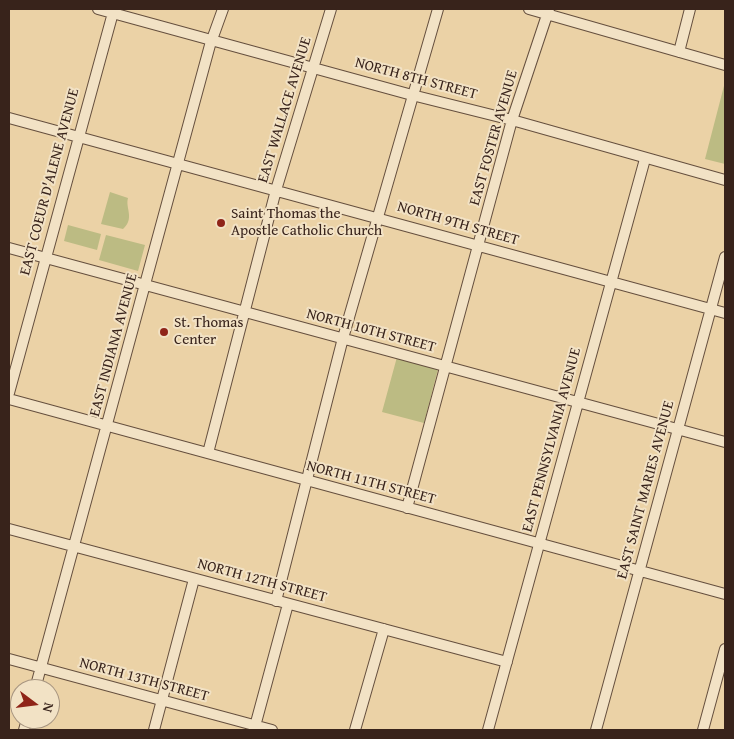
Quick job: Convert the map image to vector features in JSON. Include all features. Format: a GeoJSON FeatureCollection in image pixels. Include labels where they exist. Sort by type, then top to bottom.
{"type":"FeatureCollection","features":[{"type":"Feature","properties":{"kind":"street","name":"NORTH 8TH STREET"},"geometry":{"type":"LineString","coordinates":[[98,9],[113,11],[725,180]]}},
{"type":"Feature","properties":{"kind":"street","name":"EAST INDIANA AVENUE"},"geometry":{"type":"LineString","coordinates":[[38,679],[178,164],[223,9]]}},
{"type":"Feature","properties":{"kind":"street","name":"EAST WALLACE AVENUE"},"geometry":{"type":"LineString","coordinates":[[208,453],[276,190],[331,9]]}},
{"type":"Feature","properties":{"kind":"street"},"geometry":{"type":"LineString","coordinates":[[276,600],[344,338],[438,9]]}},
{"type":"Feature","properties":{"kind":"street"},"geometry":{"type":"LineString","coordinates":[[529,9],[548,12],[725,65]]}},
{"type":"Feature","properties":{"kind":"street"},"geometry":{"type":"LineString","coordinates":[[679,52],[690,9]]}},
{"type":"Feature","properties":{"kind":"street","name":"EAST COEUR D'ALENE AVENUE"},"geometry":{"type":"LineString","coordinates":[[9,394],[77,136],[113,11]]}},
{"type":"Feature","properties":{"kind":"street","name":"EAST FOSTER AVENUE"},"geometry":{"type":"LineString","coordinates":[[407,508],[480,246],[512,120],[548,12]]}},
{"type":"Feature","properties":{"kind":"street","name":"NORTH 9TH STREET"},"geometry":{"type":"LineString","coordinates":[[9,118],[725,313]]}},
{"type":"Feature","properties":{"kind":"street","name":"EAST PENNSYLVANIA AVENUE"},"geometry":{"type":"LineString","coordinates":[[488,730],[645,159]]}},
{"type":"Feature","properties":{"kind":"street","name":"NORTH 10TH STREET"},"geometry":{"type":"LineString","coordinates":[[9,248],[725,442]]}},
{"type":"Feature","properties":{"kind":"street","name":"EAST SAINT MARIES AVENUE"},"geometry":{"type":"LineString","coordinates":[[596,730],[725,257]]}},
{"type":"Feature","properties":{"kind":"street","name":"NORTH 11TH STREET"},"geometry":{"type":"LineString","coordinates":[[9,400],[725,594]]}},
{"type":"Feature","properties":{"kind":"street","name":"NORTH 12TH STREET"},"geometry":{"type":"LineString","coordinates":[[9,529],[507,662]]}},
{"type":"Feature","properties":{"kind":"street"},"geometry":{"type":"LineString","coordinates":[[154,730],[194,579]]}},
{"type":"Feature","properties":{"kind":"street"},"geometry":{"type":"LineString","coordinates":[[255,728],[288,604]]}},
{"type":"Feature","properties":{"kind":"street"},"geometry":{"type":"LineString","coordinates":[[355,730],[384,629]]}},
{"type":"Feature","properties":{"kind":"street"},"geometry":{"type":"LineString","coordinates":[[703,730],[725,649]]}},
{"type":"Feature","properties":{"kind":"street","name":"NORTH 13TH STREET"},"geometry":{"type":"LineString","coordinates":[[9,659],[255,728],[272,730]]}},
{"type":"Feature","properties":{"kind":"shaded area"},"geometry":{"type":"Polygon","coordinates":[[[725,82],[725,164],[705,159],[725,82]]]}},
{"type":"Feature","properties":{"kind":"shaded area"},"geometry":{"type":"Polygon","coordinates":[[[110,192],[128,198],[129,217],[127,225],[123,229],[101,224],[110,192]]]}},
{"type":"Feature","properties":{"kind":"shaded area"},"geometry":{"type":"Polygon","coordinates":[[[68,225],[101,234],[97,250],[64,241],[68,225]]]}},
{"type":"Feature","properties":{"kind":"shaded area"},"geometry":{"type":"Polygon","coordinates":[[[106,235],[145,245],[138,271],[99,260],[106,235]]]}},
{"type":"Feature","properties":{"kind":"shaded area"},"geometry":{"type":"Polygon","coordinates":[[[397,357],[438,369],[424,423],[382,412],[397,357]]]}},
{"type":"Feature","properties":{"kind":"place","name":"Saint Thomas the Apostle Catholic Church"},"geometry":{"type":"Point","coordinates":[221,223]}},
{"type":"Feature","properties":{"kind":"place","name":"St. Thomas Center"},"geometry":{"type":"Point","coordinates":[164,332]}}]}
